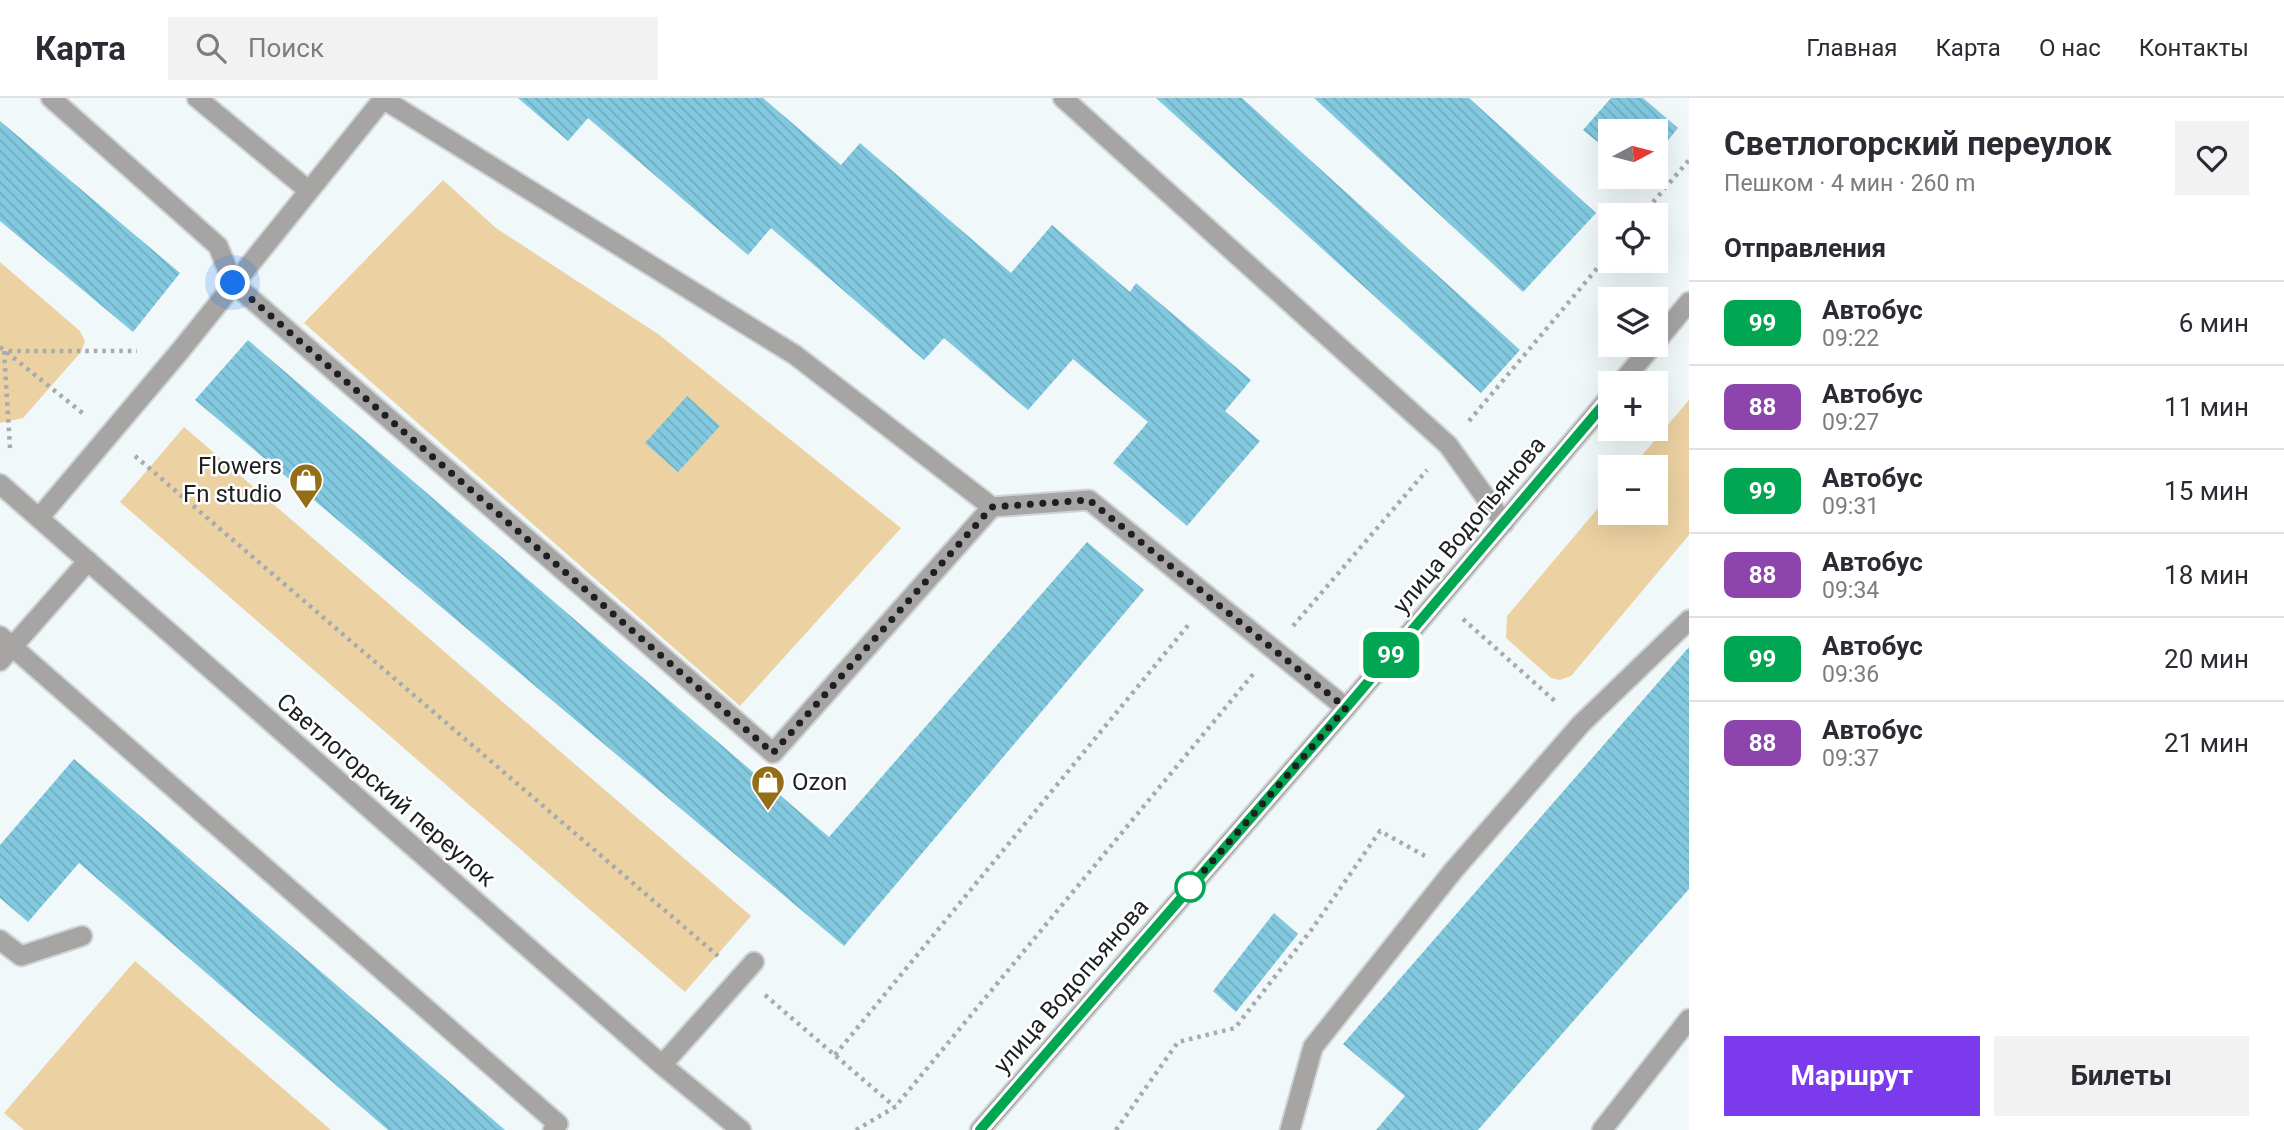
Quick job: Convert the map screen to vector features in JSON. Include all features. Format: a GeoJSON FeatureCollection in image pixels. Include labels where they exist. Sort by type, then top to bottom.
{"type":"FeatureCollection","features":[{"type":"Feature","properties":{"kind":"street"},"geometry":{"type":"LineString","coordinates":[[51,98],[218,246],[233,283],[773,753],[992,507]]}},
{"type":"Feature","properties":{"kind":"street"},"geometry":{"type":"LineString","coordinates":[[197,98],[309,190]]}},
{"type":"Feature","properties":{"kind":"street"},"geometry":{"type":"LineString","coordinates":[[1063,98],[1448,445],[1504,523]]}},
{"type":"Feature","properties":{"kind":"street"},"geometry":{"type":"LineString","coordinates":[[39,518],[180,351],[383,99],[795,355],[992,507],[1089,500],[1346,708]]}},
{"type":"Feature","properties":{"kind":"street"},"geometry":{"type":"LineString","coordinates":[[1668,327],[1689,302]]}},
{"type":"Feature","properties":{"kind":"street"},"geometry":{"type":"LineString","coordinates":[[1631,371],[1643,357]]}},
{"type":"Feature","properties":{"kind":"street","name":"улица Водопьянова"},"geometry":{"type":"LineString","coordinates":[[980,1130],[1346,708],[1598,411]]}},
{"type":"Feature","properties":{"kind":"street","name":"Светлогорский переулок"},"geometry":{"type":"LineString","coordinates":[[0,484],[662,1065],[741,1130]]}},
{"type":"Feature","properties":{"kind":"street"},"geometry":{"type":"LineString","coordinates":[[88,561],[4,648],[558,1124],[553,1130]]}},
{"type":"Feature","properties":{"kind":"street"},"geometry":{"type":"LineString","coordinates":[[1290,1130],[1313,1047],[1453,872],[1581,724],[1689,620]]}},
{"type":"Feature","properties":{"kind":"street"},"geometry":{"type":"LineString","coordinates":[[0,940],[21,956],[82,936]]}},
{"type":"Feature","properties":{"kind":"street"},"geometry":{"type":"LineString","coordinates":[[662,1065],[748,969]]}},
{"type":"Feature","properties":{"kind":"street"},"geometry":{"type":"LineString","coordinates":[[1602,1130],[1689,1019]]}},
{"type":"Feature","properties":{"kind":"path"},"geometry":{"type":"LineString","coordinates":[[1652,203],[1689,160]]}},
{"type":"Feature","properties":{"kind":"path"},"geometry":{"type":"LineString","coordinates":[[856,1130],[895,1107],[1274,648],[1598,267]]}},
{"type":"Feature","properties":{"kind":"path"},"geometry":{"type":"LineString","coordinates":[[2,349],[180,351]]}},
{"type":"Feature","properties":{"kind":"path"},"geometry":{"type":"LineString","coordinates":[[2,349],[110,435],[748,969],[835,1055],[895,1107]]}},
{"type":"Feature","properties":{"kind":"path"},"geometry":{"type":"LineString","coordinates":[[2,349],[10,448]]}},
{"type":"Feature","properties":{"kind":"path"},"geometry":{"type":"LineString","coordinates":[[835,1055],[1211,597]]}},
{"type":"Feature","properties":{"kind":"path"},"geometry":{"type":"LineString","coordinates":[[1439,597],[1581,724]]}},
{"type":"Feature","properties":{"kind":"path"},"geometry":{"type":"LineString","coordinates":[[1116,1130],[1178,1042],[1235,1028],[1312,929],[1380,831],[1453,872]]}},
{"type":"Feature","properties":{"kind":"shaded area"},"geometry":{"type":"Polygon","coordinates":[[[443,180],[496,228],[658,334],[901,528],[740,706],[304,323],[443,180]]]}},
{"type":"Feature","properties":{"kind":"shaded area"},"geometry":{"type":"Polygon","coordinates":[[[0,262],[80,331],[85,341],[81,352],[23,418],[0,423],[0,262]]]}},
{"type":"Feature","properties":{"kind":"shaded area"},"geometry":{"type":"Polygon","coordinates":[[[1689,400],[1689,535],[1571,676],[1560,680],[1551,678],[1506,638],[1507,616],[1598,508],[1598,525],[1668,525],[1668,455],[1642,455],[1654,441],[1668,441],[1668,425],[1689,400]]]}},
{"type":"Feature","properties":{"kind":"shaded area"},"geometry":{"type":"Polygon","coordinates":[[[184,427],[751,916],[685,992],[120,502],[184,427]]]}},
{"type":"Feature","properties":{"kind":"shaded area"},"geometry":{"type":"Polygon","coordinates":[[[135,961],[331,1130],[24,1130],[4,1113],[135,961]]]}},
{"type":"Feature","properties":{"kind":"building"},"geometry":{"type":"Polygon","coordinates":[[[518,98],[763,98],[841,165],[860,143],[1011,273],[1052,225],[1130,292],[1136,283],[1251,380],[1225,411],[1260,441],[1187,526],[1113,463],[1148,422],[1073,359],[1028,410],[944,338],[924,360],[771,228],[748,255],[588,118],[568,141],[518,98]]]}},
{"type":"Feature","properties":{"kind":"building"},"geometry":{"type":"Polygon","coordinates":[[[1156,98],[1242,98],[1520,350],[1481,393],[1156,98]]]}},
{"type":"Feature","properties":{"kind":"building"},"geometry":{"type":"Polygon","coordinates":[[[1314,98],[1469,98],[1596,213],[1523,292],[1314,98]]]}},
{"type":"Feature","properties":{"kind":"building"},"geometry":{"type":"Polygon","coordinates":[[[1611,98],[1643,98],[1668,119],[1598,119],[1598,142],[1583,130],[1611,98]]]}},
{"type":"Feature","properties":{"kind":"building"},"geometry":{"type":"Polygon","coordinates":[[[1668,119],[1678,128],[1668,140],[1668,119]]]}},
{"type":"Feature","properties":{"kind":"building"},"geometry":{"type":"Polygon","coordinates":[[[0,121],[180,273],[133,332],[0,221],[0,121]]]}},
{"type":"Feature","properties":{"kind":"building"},"geometry":{"type":"Polygon","coordinates":[[[248,340],[829,837],[1087,542],[1144,590],[844,946],[195,400],[248,340]]]}},
{"type":"Feature","properties":{"kind":"building"},"geometry":{"type":"Polygon","coordinates":[[[687,396],[720,426],[678,472],[645,443],[687,396]]]}},
{"type":"Feature","properties":{"kind":"building"},"geometry":{"type":"Polygon","coordinates":[[[1689,647],[1689,889],[1478,1130],[1376,1130],[1405,1096],[1343,1044],[1689,647]]]}},
{"type":"Feature","properties":{"kind":"building"},"geometry":{"type":"Polygon","coordinates":[[[74,759],[505,1130],[388,1130],[79,863],[28,922],[0,898],[0,845],[74,759]]]}},
{"type":"Feature","properties":{"kind":"building"},"geometry":{"type":"Polygon","coordinates":[[[1274,913],[1298,934],[1236,1012],[1213,991],[1274,913]]]}},
{"type":"Feature","properties":{"kind":"bus line","name":"99"},"geometry":{"type":"LineString","coordinates":[[980,1130],[1346,708],[1598,411]]}},
{"type":"Feature","properties":{"kind":"place","name":"Flowers Fn studio"},"geometry":{"type":"Point","coordinates":[306,510]}},
{"type":"Feature","properties":{"kind":"place","name":"Ozon"},"geometry":{"type":"Point","coordinates":[768,812]}},
{"type":"Feature","properties":{"kind":"route"},"geometry":{"type":"LineString","coordinates":[[233,283],[773,753],[992,507],[1089,500],[1346,708],[1183,895],[1190,887]]}}]}
